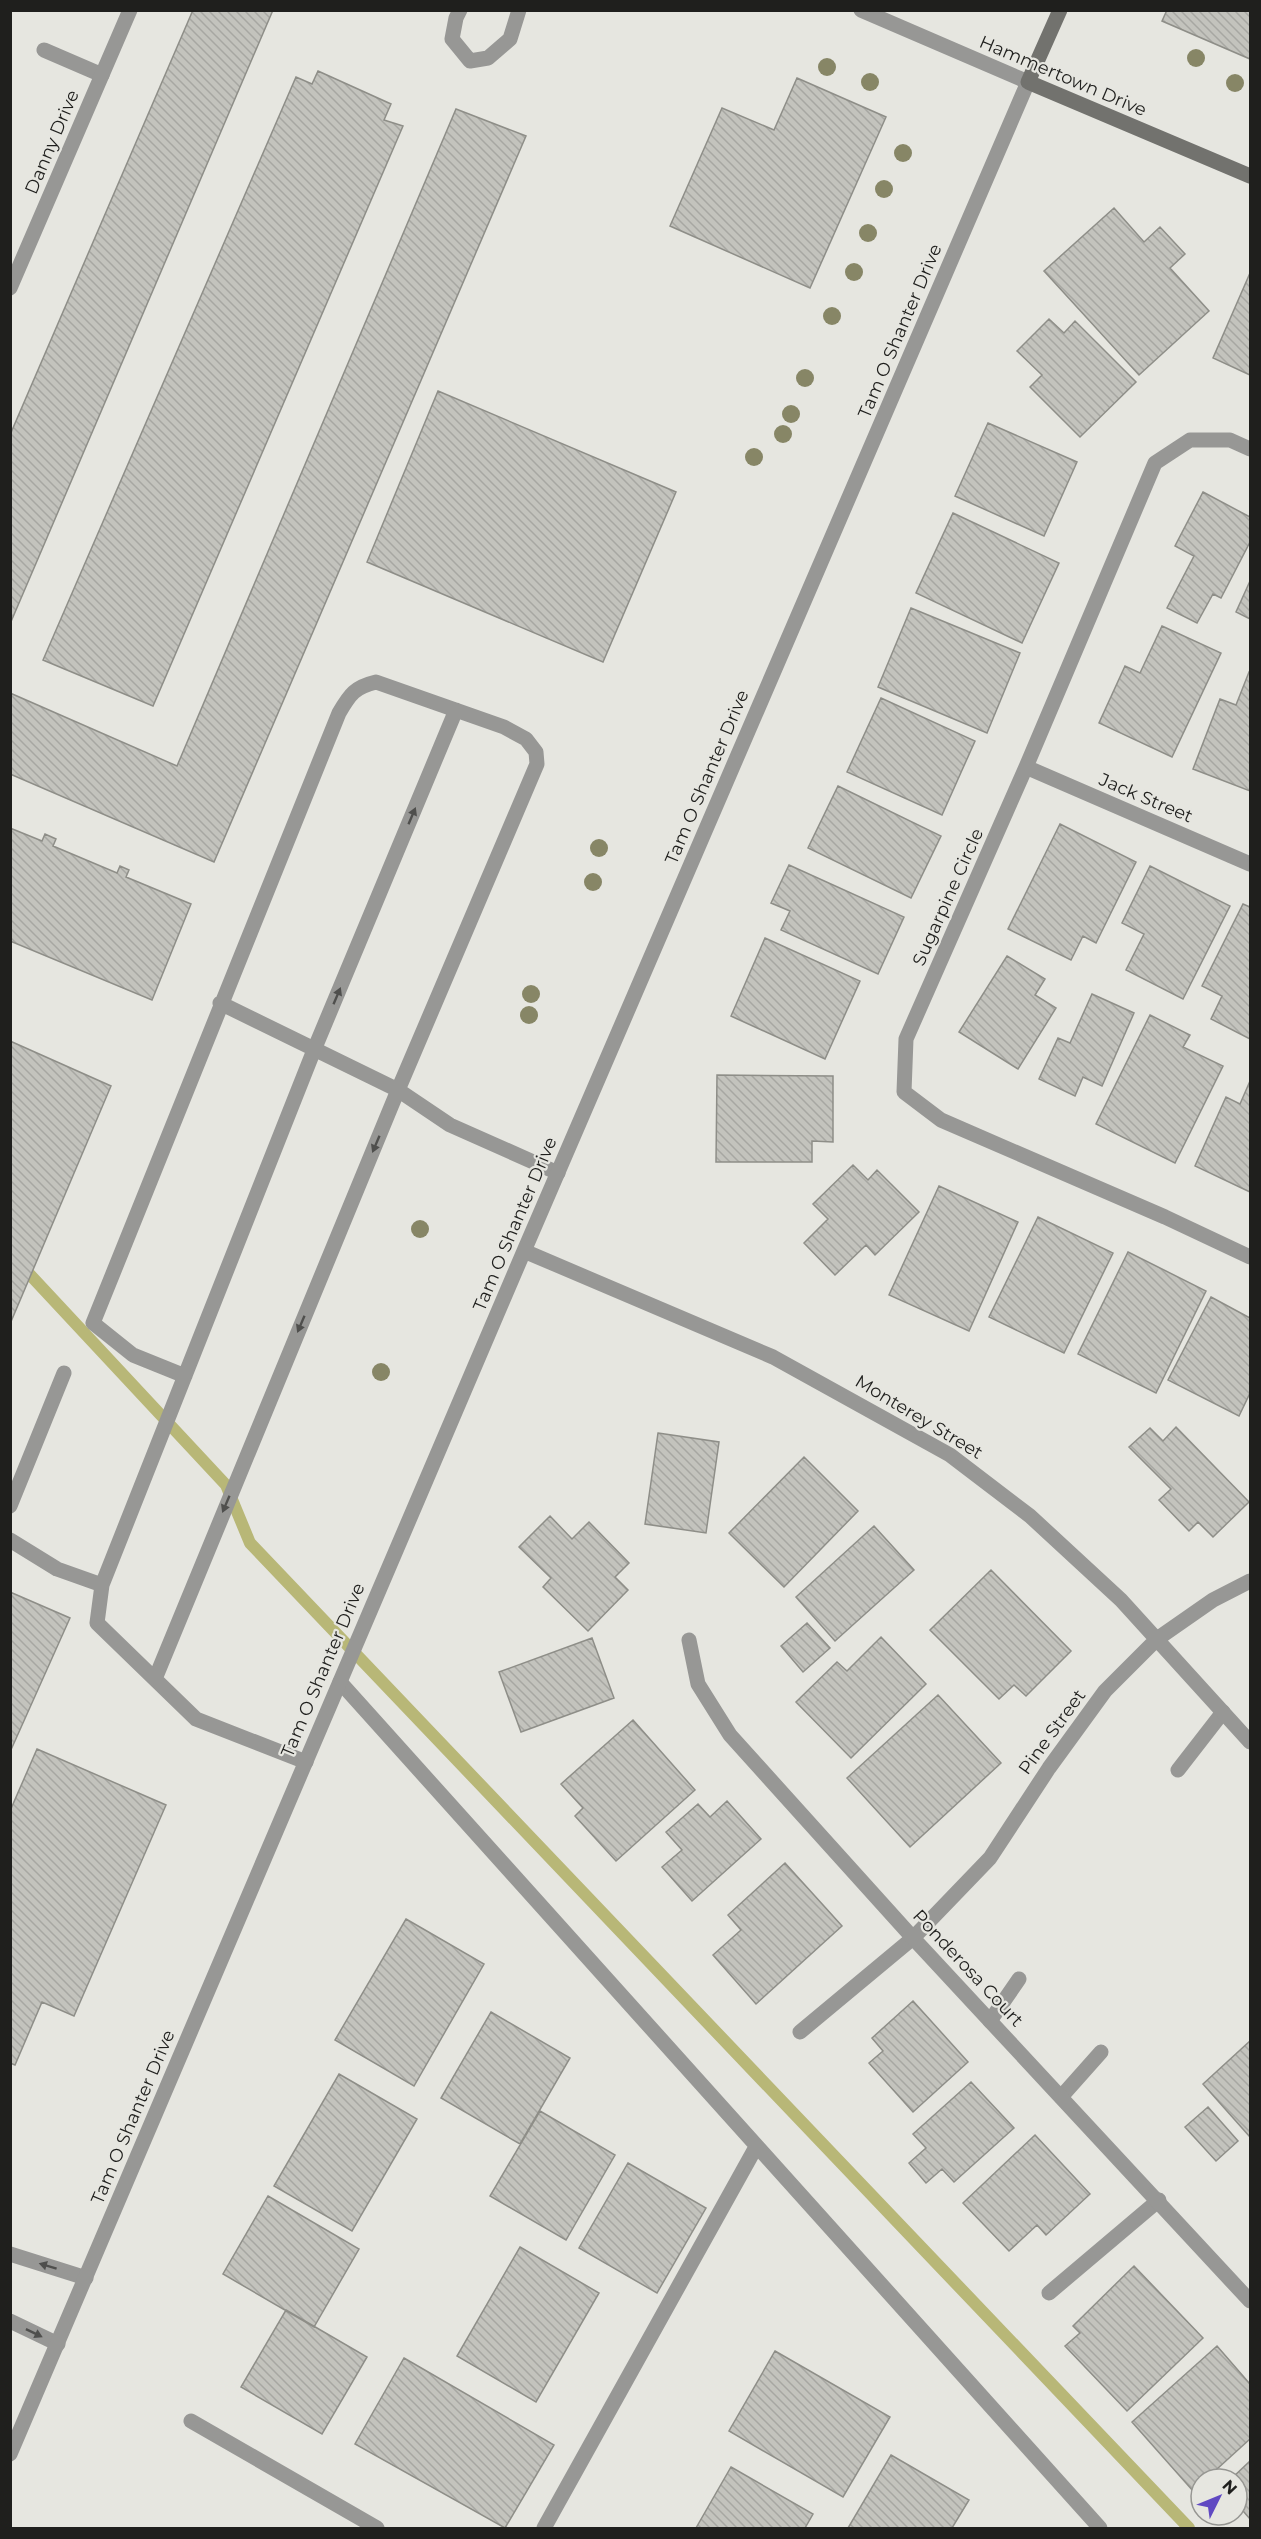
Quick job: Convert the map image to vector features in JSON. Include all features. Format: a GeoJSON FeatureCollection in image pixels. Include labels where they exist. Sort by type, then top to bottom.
{"type":"FeatureCollection","features":[{"type":"Feature","properties":{"kind":"street","name":"Danny Drive"},"geometry":{"type":"LineString","coordinates":[[10,288],[130,10]]}},
{"type":"Feature","properties":{"kind":"street"},"geometry":{"type":"LineString","coordinates":[[460,10],[452,39],[470,61],[488,58],[510,39],[519,10]]}},
{"type":"Feature","properties":{"kind":"street","name":"Hammertown Drive"},"geometry":{"type":"LineString","coordinates":[[861,10],[1251,176]]}},
{"type":"Feature","properties":{"kind":"street","name":"Tam O Shanter Drive"},"geometry":{"type":"LineString","coordinates":[[10,2454],[524,1251],[1060,10]]}},
{"type":"Feature","properties":{"kind":"street"},"geometry":{"type":"LineString","coordinates":[[44,50],[102,75]]}},
{"type":"Feature","properties":{"kind":"street","name":"Sugarpine Circle"},"geometry":{"type":"LineString","coordinates":[[1251,449],[1230,440],[1190,440],[1155,463],[1026,767],[906,1039],[904,1092],[941,1120],[1165,1217],[1251,1257]]}},
{"type":"Feature","properties":{"kind":"street"},"geometry":{"type":"LineString","coordinates":[[155,1679],[398,1090],[537,764],[536,752],[525,739],[504,727],[376,682],[361,686],[348,697],[339,712],[93,1323],[133,1354],[185,1376]]}},
{"type":"Feature","properties":{"kind":"street"},"geometry":{"type":"LineString","coordinates":[[306,1762],[196,1719],[97,1623],[102,1585],[314,1050],[456,710]]}},
{"type":"Feature","properties":{"kind":"street","name":"Jack Street"},"geometry":{"type":"LineString","coordinates":[[1026,767],[1251,864]]}},
{"type":"Feature","properties":{"kind":"street"},"geometry":{"type":"LineString","coordinates":[[220,1003],[398,1090],[450,1125],[558,1173]]}},
{"type":"Feature","properties":{"kind":"street","name":"Monterey Street"},"geometry":{"type":"LineString","coordinates":[[524,1251],[772,1357],[950,1455],[1030,1515],[1121,1600],[1251,1742]]}},
{"type":"Feature","properties":{"kind":"street"},"geometry":{"type":"LineString","coordinates":[[10,1506],[64,1372]]}},
{"type":"Feature","properties":{"kind":"street"},"geometry":{"type":"LineString","coordinates":[[10,1540],[57,1569],[102,1585]]}},
{"type":"Feature","properties":{"kind":"street","name":"Pine Street"},"geometry":{"type":"LineString","coordinates":[[800,2032],[913,1938],[990,1858],[1048,1768],[1105,1691],[1157,1639],[1213,1600],[1251,1581]]}},
{"type":"Feature","properties":{"kind":"street","name":"Ponderosa Court"},"geometry":{"type":"LineString","coordinates":[[689,1640],[698,1684],[730,1735],[913,1938],[1251,2301]]}},
{"type":"Feature","properties":{"kind":"street"},"geometry":{"type":"LineString","coordinates":[[340,1682],[1100,2529]]}},
{"type":"Feature","properties":{"kind":"street"},"geometry":{"type":"LineString","coordinates":[[1178,1770],[1223,1712]]}},
{"type":"Feature","properties":{"kind":"street"},"geometry":{"type":"LineString","coordinates":[[990,2021],[1019,1979]]}},
{"type":"Feature","properties":{"kind":"street"},"geometry":{"type":"LineString","coordinates":[[1061,2097],[1101,2052]]}},
{"type":"Feature","properties":{"kind":"street"},"geometry":{"type":"LineString","coordinates":[[544,2529],[756,2147]]}},
{"type":"Feature","properties":{"kind":"street"},"geometry":{"type":"LineString","coordinates":[[1049,2293],[1159,2200]]}},
{"type":"Feature","properties":{"kind":"street"},"geometry":{"type":"LineString","coordinates":[[10,2254],[86,2278]]}},
{"type":"Feature","properties":{"kind":"street"},"geometry":{"type":"LineString","coordinates":[[10,2321],[57,2344]]}},
{"type":"Feature","properties":{"kind":"street"},"geometry":{"type":"LineString","coordinates":[[191,2421],[376,2529]]}},
{"type":"Feature","properties":{"kind":"building"},"geometry":{"type":"Polygon","coordinates":[[[193,10],[273,10],[10,624],[10,435],[193,10]]]}},
{"type":"Feature","properties":{"kind":"building"},"geometry":{"type":"Polygon","coordinates":[[[1167,10],[1250,10],[1250,59],[1162,21],[1167,10]]]}},
{"type":"Feature","properties":{"kind":"building"},"geometry":{"type":"Polygon","coordinates":[[[318,71],[391,104],[384,120],[403,126],[153,706],[43,660],[296,77],[312,84],[318,71]]]}},
{"type":"Feature","properties":{"kind":"building"},"geometry":{"type":"Polygon","coordinates":[[[797,78],[886,117],[810,288],[670,226],[722,108],[774,130],[797,78]]]}},
{"type":"Feature","properties":{"kind":"building"},"geometry":{"type":"Polygon","coordinates":[[[456,109],[526,136],[214,862],[10,774],[10,693],[177,766],[456,109]]]}},
{"type":"Feature","properties":{"kind":"building"},"geometry":{"type":"Polygon","coordinates":[[[1114,208],[1144,242],[1160,227],[1185,254],[1170,268],[1209,311],[1139,375],[1044,271],[1114,208]]]}},
{"type":"Feature","properties":{"kind":"building"},"geometry":{"type":"Polygon","coordinates":[[[1250,273],[1250,375],[1213,358],[1250,273]]]}},
{"type":"Feature","properties":{"kind":"building"},"geometry":{"type":"Polygon","coordinates":[[[1049,319],[1064,333],[1075,321],[1136,382],[1080,437],[1030,387],[1042,375],[1017,351],[1049,319]]]}},
{"type":"Feature","properties":{"kind":"building"},"geometry":{"type":"Polygon","coordinates":[[[438,391],[676,492],[603,662],[367,562],[438,391]]]}},
{"type":"Feature","properties":{"kind":"building"},"geometry":{"type":"Polygon","coordinates":[[[988,423],[1077,462],[1044,536],[955,496],[988,423]]]}},
{"type":"Feature","properties":{"kind":"building"},"geometry":{"type":"Polygon","coordinates":[[[1203,492],[1250,517],[1250,542],[1221,598],[1213,594],[1197,623],[1167,608],[1194,556],[1175,546],[1203,492]]]}},
{"type":"Feature","properties":{"kind":"building"},"geometry":{"type":"Polygon","coordinates":[[[953,513],[1059,563],[1022,643],[916,593],[953,513]]]}},
{"type":"Feature","properties":{"kind":"building"},"geometry":{"type":"Polygon","coordinates":[[[1250,581],[1250,619],[1236,612],[1250,581]]]}},
{"type":"Feature","properties":{"kind":"building"},"geometry":{"type":"Polygon","coordinates":[[[911,608],[1020,653],[987,733],[878,687],[911,608]]]}},
{"type":"Feature","properties":{"kind":"building"},"geometry":{"type":"Polygon","coordinates":[[[1162,626],[1221,653],[1172,757],[1099,723],[1125,666],[1140,673],[1162,626]]]}},
{"type":"Feature","properties":{"kind":"building"},"geometry":{"type":"Polygon","coordinates":[[[1249,672],[1250,791],[1193,769],[1220,699],[1236,705],[1249,672]]]}},
{"type":"Feature","properties":{"kind":"building"},"geometry":{"type":"Polygon","coordinates":[[[881,698],[975,741],[942,815],[847,772],[881,698]]]}},
{"type":"Feature","properties":{"kind":"building"},"geometry":{"type":"Polygon","coordinates":[[[838,786],[941,836],[911,898],[808,848],[838,786]]]}},
{"type":"Feature","properties":{"kind":"building"},"geometry":{"type":"Polygon","coordinates":[[[1060,824],[1136,862],[1096,943],[1083,936],[1071,960],[1008,929],[1060,824]]]}},
{"type":"Feature","properties":{"kind":"building"},"geometry":{"type":"Polygon","coordinates":[[[10,828],[42,841],[45,834],[56,839],[53,846],[117,873],[120,866],[129,870],[126,877],[191,904],[152,1000],[10,941],[10,828]]]}},
{"type":"Feature","properties":{"kind":"building"},"geometry":{"type":"Polygon","coordinates":[[[789,865],[904,917],[878,974],[781,930],[790,911],[771,903],[789,865]]]}},
{"type":"Feature","properties":{"kind":"building"},"geometry":{"type":"Polygon","coordinates":[[[1150,866],[1230,906],[1183,999],[1126,970],[1144,934],[1122,923],[1150,866]]]}},
{"type":"Feature","properties":{"kind":"building"},"geometry":{"type":"Polygon","coordinates":[[[1243,904],[1250,907],[1250,1039],[1211,1019],[1222,996],[1202,986],[1243,904]]]}},
{"type":"Feature","properties":{"kind":"building"},"geometry":{"type":"Polygon","coordinates":[[[765,938],[860,981],[825,1059],[731,1016],[765,938]]]}},
{"type":"Feature","properties":{"kind":"building"},"geometry":{"type":"Polygon","coordinates":[[[1007,956],[1045,979],[1035,995],[1056,1008],[1018,1069],[959,1032],[1007,956]]]}},
{"type":"Feature","properties":{"kind":"building"},"geometry":{"type":"Polygon","coordinates":[[[1092,994],[1134,1013],[1102,1086],[1083,1077],[1075,1096],[1039,1079],[1058,1038],[1070,1043],[1092,994]]]}},
{"type":"Feature","properties":{"kind":"building"},"geometry":{"type":"Polygon","coordinates":[[[1150,1015],[1190,1035],[1183,1047],[1223,1066],[1175,1163],[1096,1124],[1150,1015]]]}},
{"type":"Feature","properties":{"kind":"building"},"geometry":{"type":"Polygon","coordinates":[[[10,1041],[111,1086],[10,1324],[10,1041]]]}},
{"type":"Feature","properties":{"kind":"building"},"geometry":{"type":"Polygon","coordinates":[[[717,1075],[833,1076],[833,1142],[812,1141],[812,1162],[716,1162],[717,1075]]]}},
{"type":"Feature","properties":{"kind":"building"},"geometry":{"type":"Polygon","coordinates":[[[1250,1081],[1250,1192],[1195,1166],[1226,1097],[1240,1104],[1250,1081]]]}},
{"type":"Feature","properties":{"kind":"building"},"geometry":{"type":"Polygon","coordinates":[[[853,1165],[868,1180],[877,1170],[919,1212],[875,1255],[866,1245],[835,1275],[804,1243],[828,1219],[813,1204],[853,1165]]]}},
{"type":"Feature","properties":{"kind":"building"},"geometry":{"type":"Polygon","coordinates":[[[939,1186],[1018,1222],[969,1331],[889,1295],[939,1186]]]}},
{"type":"Feature","properties":{"kind":"building"},"geometry":{"type":"Polygon","coordinates":[[[1038,1217],[1113,1253],[1064,1353],[989,1317],[1038,1217]]]}},
{"type":"Feature","properties":{"kind":"building"},"geometry":{"type":"Polygon","coordinates":[[[1128,1252],[1206,1291],[1156,1393],[1078,1354],[1128,1252]]]}},
{"type":"Feature","properties":{"kind":"building"},"geometry":{"type":"Polygon","coordinates":[[[1211,1297],[1250,1318],[1250,1393],[1239,1416],[1168,1380],[1211,1297]]]}},
{"type":"Feature","properties":{"kind":"building"},"geometry":{"type":"Polygon","coordinates":[[[1176,1427],[1249,1502],[1213,1537],[1198,1522],[1189,1531],[1159,1500],[1171,1489],[1129,1447],[1150,1428],[1163,1441],[1176,1427]]]}},
{"type":"Feature","properties":{"kind":"building"},"geometry":{"type":"Polygon","coordinates":[[[658,1433],[719,1442],[706,1533],[645,1524],[658,1433]]]}},
{"type":"Feature","properties":{"kind":"building"},"geometry":{"type":"Polygon","coordinates":[[[804,1457],[858,1511],[784,1587],[729,1533],[804,1457]]]}},
{"type":"Feature","properties":{"kind":"building"},"geometry":{"type":"Polygon","coordinates":[[[550,1516],[572,1539],[589,1522],[629,1563],[615,1577],[628,1590],[588,1631],[543,1587],[551,1578],[519,1547],[550,1516]]]}},
{"type":"Feature","properties":{"kind":"building"},"geometry":{"type":"Polygon","coordinates":[[[874,1526],[914,1570],[835,1641],[796,1597],[874,1526]]]}},
{"type":"Feature","properties":{"kind":"building"},"geometry":{"type":"Polygon","coordinates":[[[991,1570],[1071,1651],[1026,1696],[1014,1685],[999,1699],[930,1630],[991,1570]]]}},
{"type":"Feature","properties":{"kind":"building"},"geometry":{"type":"Polygon","coordinates":[[[10,1592],[70,1618],[10,1752],[10,1592]]]}},
{"type":"Feature","properties":{"kind":"building"},"geometry":{"type":"Polygon","coordinates":[[[807,1623],[830,1648],[803,1672],[781,1646],[807,1623]]]}},
{"type":"Feature","properties":{"kind":"building"},"geometry":{"type":"Polygon","coordinates":[[[881,1637],[926,1684],[851,1758],[796,1702],[837,1662],[847,1671],[881,1637]]]}},
{"type":"Feature","properties":{"kind":"building"},"geometry":{"type":"Polygon","coordinates":[[[592,1638],[614,1698],[521,1732],[499,1672],[592,1638]]]}},
{"type":"Feature","properties":{"kind":"building"},"geometry":{"type":"Polygon","coordinates":[[[938,1695],[1001,1763],[910,1847],[847,1778],[938,1695]]]}},
{"type":"Feature","properties":{"kind":"building"},"geometry":{"type":"Polygon","coordinates":[[[633,1720],[695,1790],[616,1861],[575,1816],[583,1808],[561,1784],[633,1720]]]}},
{"type":"Feature","properties":{"kind":"building"},"geometry":{"type":"Polygon","coordinates":[[[37,1749],[166,1805],[74,2016],[42,2002],[15,2065],[10,2063],[10,1811],[37,1749]]]}},
{"type":"Feature","properties":{"kind":"building"},"geometry":{"type":"Polygon","coordinates":[[[727,1801],[761,1839],[692,1901],[662,1867],[682,1850],[666,1832],[698,1804],[710,1817],[727,1801]]]}},
{"type":"Feature","properties":{"kind":"building"},"geometry":{"type":"Polygon","coordinates":[[[785,1863],[842,1926],[756,2004],[713,1955],[741,1930],[728,1915],[785,1863]]]}},
{"type":"Feature","properties":{"kind":"building"},"geometry":{"type":"Polygon","coordinates":[[[406,1919],[484,1964],[414,2086],[335,2040],[406,1919]]]}},
{"type":"Feature","properties":{"kind":"building"},"geometry":{"type":"Polygon","coordinates":[[[913,2001],[968,2062],[913,2112],[869,2063],[883,2051],[872,2038],[913,2001]]]}},
{"type":"Feature","properties":{"kind":"building"},"geometry":{"type":"Polygon","coordinates":[[[491,2012],[570,2058],[520,2144],[441,2098],[491,2012]]]}},
{"type":"Feature","properties":{"kind":"building"},"geometry":{"type":"Polygon","coordinates":[[[1250,2041],[1250,2137],[1203,2084],[1250,2041]]]}},
{"type":"Feature","properties":{"kind":"building"},"geometry":{"type":"Polygon","coordinates":[[[339,2074],[417,2119],[352,2231],[274,2186],[339,2074]]]}},
{"type":"Feature","properties":{"kind":"building"},"geometry":{"type":"Polygon","coordinates":[[[971,2082],[1014,2128],[954,2182],[942,2169],[926,2183],[909,2163],[926,2148],[913,2134],[971,2082]]]}},
{"type":"Feature","properties":{"kind":"building"},"geometry":{"type":"Polygon","coordinates":[[[1208,2107],[1238,2141],[1216,2161],[1185,2127],[1208,2107]]]}},
{"type":"Feature","properties":{"kind":"building"},"geometry":{"type":"Polygon","coordinates":[[[540,2111],[615,2155],[566,2240],[490,2196],[540,2111]]]}},
{"type":"Feature","properties":{"kind":"building"},"geometry":{"type":"Polygon","coordinates":[[[1035,2135],[1090,2194],[1046,2235],[1037,2225],[1009,2251],[963,2203],[1035,2135]]]}},
{"type":"Feature","properties":{"kind":"building"},"geometry":{"type":"Polygon","coordinates":[[[628,2163],[706,2208],[657,2293],[579,2248],[628,2163]]]}},
{"type":"Feature","properties":{"kind":"building"},"geometry":{"type":"Polygon","coordinates":[[[268,2196],[359,2249],[314,2327],[223,2274],[268,2196]]]}},
{"type":"Feature","properties":{"kind":"building"},"geometry":{"type":"Polygon","coordinates":[[[520,2247],[599,2293],[536,2402],[457,2356],[520,2247]]]}},
{"type":"Feature","properties":{"kind":"building"},"geometry":{"type":"Polygon","coordinates":[[[1134,2266],[1203,2338],[1127,2411],[1065,2346],[1080,2333],[1073,2326],[1134,2266]]]}},
{"type":"Feature","properties":{"kind":"building"},"geometry":{"type":"Polygon","coordinates":[[[286,2310],[367,2357],[322,2434],[241,2387],[286,2310]]]}},
{"type":"Feature","properties":{"kind":"building"},"geometry":{"type":"Polygon","coordinates":[[[1217,2346],[1250,2384],[1250,2439],[1219,2467],[1189,2467],[1189,2486],[1132,2422],[1217,2346]]]}},
{"type":"Feature","properties":{"kind":"building"},"geometry":{"type":"Polygon","coordinates":[[[775,2351],[890,2417],[843,2497],[729,2431],[775,2351]]]}},
{"type":"Feature","properties":{"kind":"building"},"geometry":{"type":"Polygon","coordinates":[[[404,2358],[554,2445],[505,2528],[355,2444],[404,2358]]]}},
{"type":"Feature","properties":{"kind":"building"},"geometry":{"type":"Polygon","coordinates":[[[891,2455],[969,2500],[952,2528],[848,2528],[891,2455]]]}},
{"type":"Feature","properties":{"kind":"building"},"geometry":{"type":"Polygon","coordinates":[[[1250,2461],[1250,2519],[1249,2467],[1244,2467],[1250,2461]]]}},
{"type":"Feature","properties":{"kind":"building"},"geometry":{"type":"Polygon","coordinates":[[[731,2467],[813,2514],[805,2528],[696,2528],[731,2467]]]}},
{"type":"Feature","properties":{"kind":"waterway"},"geometry":{"type":"LineString","coordinates":[[20,1264],[226,1485],[250,1543],[1189,2528]]}}]}
